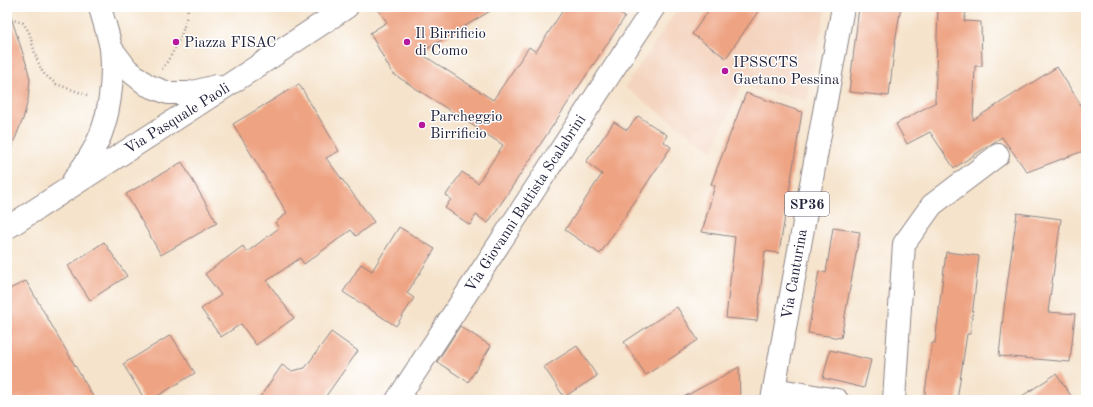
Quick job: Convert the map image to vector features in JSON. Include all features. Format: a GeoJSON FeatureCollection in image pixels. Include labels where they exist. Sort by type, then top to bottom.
{"type":"FeatureCollection","features":[{"type":"Feature","properties":{"kind":"main road"},"geometry":{"type":"LineString","coordinates":[[66,190],[97,144],[110,99],[111,48],[100,7]]}},
{"type":"Feature","properties":{"kind":"main road","name":"Via Pasquale Paoli"},"geometry":{"type":"LineString","coordinates":[[7,228],[347,7]]}},
{"type":"Feature","properties":{"kind":"main road","name":"Via Giovanni Battista Scalabrini"},"geometry":{"type":"LineString","coordinates":[[397,400],[654,7]]}},
{"type":"Feature","properties":{"kind":"main road","name":"Via Canturina"},"geometry":{"type":"LineString","coordinates":[[773,394],[843,7]]}},
{"type":"Feature","properties":{"kind":"main road"},"geometry":{"type":"LineString","coordinates":[[111,48],[127,70],[147,85],[168,93],[189,93],[216,86],[247,73]]}},
{"type":"Feature","properties":{"kind":"main road"},"geometry":{"type":"LineString","coordinates":[[894,400],[904,244],[932,205],[998,155]]}},
{"type":"Feature","properties":{"kind":"main road"},"geometry":{"type":"LineString","coordinates":[[773,394],[837,400]]}},
{"type":"Feature","properties":{"kind":"shaded area","name":"IPSSCTS Gaetano Pessina"},"geometry":{"type":"Polygon","coordinates":[[[679,7],[711,7],[692,34],[726,57],[761,7],[826,7],[807,101],[742,85],[712,151],[625,87],[679,7]]]}},
{"type":"Feature","properties":{"kind":"building"},"geometry":{"type":"Polygon","coordinates":[[[376,7],[497,7],[420,53],[493,100],[529,47],[536,52],[565,7],[610,7],[625,17],[488,223],[476,215],[470,225],[445,208],[451,199],[446,195],[462,172],[478,183],[503,145],[392,73],[370,33],[387,22],[376,7]]]}},
{"type":"Feature","properties":{"kind":"building"},"geometry":{"type":"Polygon","coordinates":[[[711,7],[761,7],[726,58],[692,34],[711,7]]]}},
{"type":"Feature","properties":{"kind":"building"},"geometry":{"type":"Polygon","coordinates":[[[859,7],[901,7],[895,42],[889,96],[849,92],[859,7]]]}},
{"type":"Feature","properties":{"kind":"building"},"geometry":{"type":"Polygon","coordinates":[[[938,7],[967,7],[964,21],[981,22],[982,66],[975,66],[973,120],[1057,67],[1086,113],[1086,150],[1027,172],[1002,137],[954,168],[930,132],[907,144],[896,124],[936,102],[938,7]]]}},
{"type":"Feature","properties":{"kind":"building"},"geometry":{"type":"Polygon","coordinates":[[[7,14],[10,14],[30,79],[28,100],[23,119],[8,156],[7,156],[7,14]]]}},
{"type":"Feature","properties":{"kind":"building"},"geometry":{"type":"Polygon","coordinates":[[[299,84],[339,151],[326,158],[374,222],[356,236],[351,230],[304,264],[300,258],[267,281],[294,318],[256,345],[241,324],[221,337],[201,309],[221,295],[205,274],[243,246],[247,252],[279,228],[275,223],[287,213],[233,124],[299,84]]]}},
{"type":"Feature","properties":{"kind":"building"},"geometry":{"type":"Polygon","coordinates":[[[746,93],[802,112],[779,253],[765,251],[757,321],[726,318],[735,237],[702,232],[715,185],[711,184],[746,93]]]}},
{"type":"Feature","properties":{"kind":"building"},"geometry":{"type":"Polygon","coordinates":[[[638,116],[667,135],[664,142],[671,147],[600,254],[565,230],[602,174],[586,162],[614,122],[627,130],[638,116]]]}},
{"type":"Feature","properties":{"kind":"building"},"geometry":{"type":"Polygon","coordinates":[[[182,162],[217,223],[161,255],[126,194],[182,162]]]}},
{"type":"Feature","properties":{"kind":"building"},"geometry":{"type":"Polygon","coordinates":[[[1017,213],[1061,219],[1048,312],[1075,314],[1070,362],[999,356],[1017,213]]]}},
{"type":"Feature","properties":{"kind":"building"},"geometry":{"type":"Polygon","coordinates":[[[399,227],[435,249],[407,293],[414,298],[396,326],[343,292],[361,264],[372,271],[399,227]]]}},
{"type":"Feature","properties":{"kind":"building"},"geometry":{"type":"Polygon","coordinates":[[[833,228],[860,232],[841,338],[808,333],[819,271],[826,273],[833,228]]]}},
{"type":"Feature","properties":{"kind":"building"},"geometry":{"type":"Polygon","coordinates":[[[104,242],[127,276],[90,300],[68,266],[104,242]]]}},
{"type":"Feature","properties":{"kind":"building"},"geometry":{"type":"Polygon","coordinates":[[[946,252],[979,256],[970,334],[967,334],[957,400],[924,400],[932,343],[935,343],[946,252]]]}},
{"type":"Feature","properties":{"kind":"building"},"geometry":{"type":"Polygon","coordinates":[[[26,281],[95,400],[7,400],[7,290],[26,281]]]}},
{"type":"Feature","properties":{"kind":"building"},"geometry":{"type":"Polygon","coordinates":[[[677,307],[698,340],[646,375],[624,342],[677,307]]]}},
{"type":"Feature","properties":{"kind":"building"},"geometry":{"type":"Polygon","coordinates":[[[460,326],[491,346],[468,382],[437,362],[460,326]]]}},
{"type":"Feature","properties":{"kind":"building"},"geometry":{"type":"Polygon","coordinates":[[[331,332],[358,351],[323,400],[258,400],[282,365],[291,371],[305,368],[331,332]]]}},
{"type":"Feature","properties":{"kind":"building"},"geometry":{"type":"Polygon","coordinates":[[[171,335],[195,373],[151,400],[145,400],[123,364],[171,335]]]}},
{"type":"Feature","properties":{"kind":"building"},"geometry":{"type":"Polygon","coordinates":[[[577,346],[597,376],[564,397],[544,367],[577,346]]]}},
{"type":"Feature","properties":{"kind":"building"},"geometry":{"type":"Polygon","coordinates":[[[830,350],[871,360],[864,388],[823,378],[830,350]]]}},
{"type":"Feature","properties":{"kind":"building"},"geometry":{"type":"Polygon","coordinates":[[[739,367],[740,400],[678,400],[723,376],[739,367]]]}},
{"type":"Feature","properties":{"kind":"building"},"geometry":{"type":"Polygon","coordinates":[[[1056,374],[1074,400],[1016,400],[1056,374]]]}},
{"type":"Feature","properties":{"kind":"place","name":"Piazza FISAC"},"geometry":{"type":"Point","coordinates":[176,42]}},
{"type":"Feature","properties":{"kind":"place","name":"Il Birrificio di Como"},"geometry":{"type":"Point","coordinates":[407,42]}},
{"type":"Feature","properties":{"kind":"place","name":"IPSSCTS Gaetano Pessina"},"geometry":{"type":"Point","coordinates":[725,71]}},
{"type":"Feature","properties":{"kind":"place","name":"Parcheggio Birrificio"},"geometry":{"type":"Point","coordinates":[422,125]}}]}
